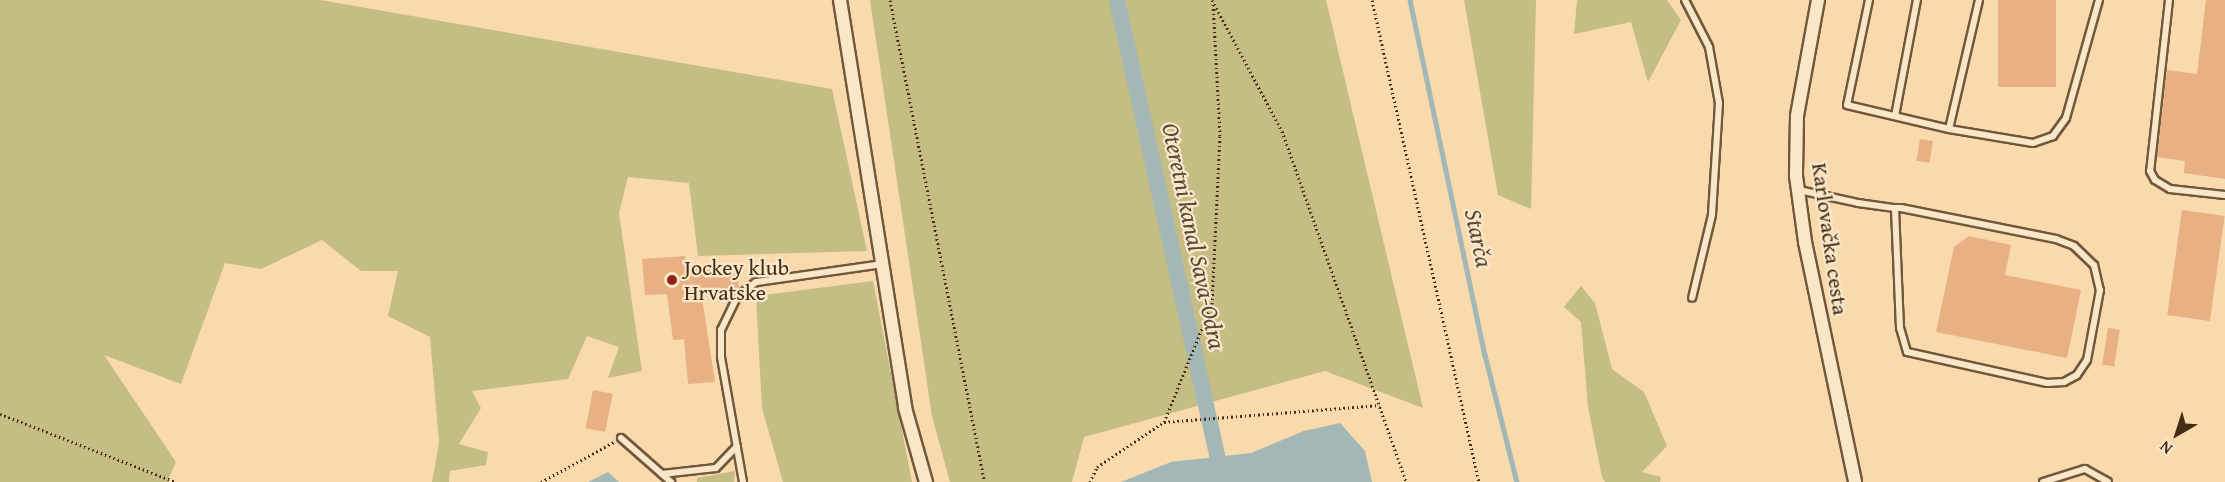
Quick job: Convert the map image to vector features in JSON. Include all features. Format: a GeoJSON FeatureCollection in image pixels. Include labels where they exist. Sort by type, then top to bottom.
{"type":"FeatureCollection","features":[{"type":"Feature","properties":{"kind":"street"},"geometry":{"type":"LineString","coordinates":[[840,0],[904,408],[926,482]]}},
{"type":"Feature","properties":{"kind":"street","name":"Karlovačka cesta"},"geometry":{"type":"LineString","coordinates":[[1818,0],[1797,116],[1798,190],[1807,253],[1855,482]]}},
{"type":"Feature","properties":{"kind":"lane"},"geometry":{"type":"LineString","coordinates":[[1685,0],[1709,47],[1719,103],[1712,215],[1692,298]]}},
{"type":"Feature","properties":{"kind":"lane"},"geometry":{"type":"LineString","coordinates":[[1869,0],[1847,105],[1949,129],[2033,143],[2054,136],[2066,118],[2099,0]]}},
{"type":"Feature","properties":{"kind":"lane"},"geometry":{"type":"LineString","coordinates":[[1895,116],[1917,0]]}},
{"type":"Feature","properties":{"kind":"lane"},"geometry":{"type":"LineString","coordinates":[[1949,129],[1980,0]]}},
{"type":"Feature","properties":{"kind":"lane"},"geometry":{"type":"LineString","coordinates":[[2169,0],[2150,171],[2155,180],[2170,189],[2225,195]]}},
{"type":"Feature","properties":{"kind":"lane"},"geometry":{"type":"LineString","coordinates":[[1798,190],[1895,208],[2056,239],[2089,258],[2100,290],[2087,360],[2077,375],[2064,382],[2047,383],[1907,352],[1900,336],[1895,208]]}},
{"type":"Feature","properties":{"kind":"lane"},"geometry":{"type":"LineString","coordinates":[[743,482],[721,357],[721,330],[737,297],[756,282],[882,264]]}},
{"type":"Feature","properties":{"kind":"lane"},"geometry":{"type":"LineString","coordinates":[[621,438],[671,482]]}},
{"type":"Feature","properties":{"kind":"lane"},"geometry":{"type":"LineString","coordinates":[[662,474],[716,468],[737,446]]}},
{"type":"Feature","properties":{"kind":"lane"},"geometry":{"type":"LineString","coordinates":[[2043,482],[2085,469],[2108,482]]}},
{"type":"Feature","properties":{"kind":"path"},"geometry":{"type":"LineString","coordinates":[[890,0],[985,482]]}},
{"type":"Feature","properties":{"kind":"path"},"geometry":{"type":"LineString","coordinates":[[1372,0],[1479,482]]}},
{"type":"Feature","properties":{"kind":"path"},"geometry":{"type":"LineString","coordinates":[[1212,2],[1282,132],[1406,482]]}},
{"type":"Feature","properties":{"kind":"path"},"geometry":{"type":"LineString","coordinates":[[1164,422],[1212,304],[1220,136],[1212,2]]}},
{"type":"Feature","properties":{"kind":"path"},"geometry":{"type":"LineString","coordinates":[[1090,482],[1097,467],[1164,422],[1379,405]]}},
{"type":"Feature","properties":{"kind":"path"},"geometry":{"type":"LineString","coordinates":[[0,414],[176,482]]}},
{"type":"Feature","properties":{"kind":"path"},"geometry":{"type":"LineString","coordinates":[[541,482],[621,438]]}},
{"type":"Feature","properties":{"kind":"shaded area"},"geometry":{"type":"Polygon","coordinates":[[[0,0],[320,0],[832,89],[867,251],[698,256],[689,183],[628,177],[619,213],[642,371],[608,378],[619,347],[587,336],[568,379],[472,391],[481,408],[459,444],[488,452],[486,465],[450,471],[449,482],[432,482],[439,443],[430,337],[388,316],[398,271],[361,271],[322,240],[261,269],[225,263],[181,384],[104,355],[176,462],[167,482],[0,482],[0,0]]]}},
{"type":"Feature","properties":{"kind":"shaded area"},"geometry":{"type":"Polygon","coordinates":[[[870,0],[1326,0],[1423,408],[1325,371],[1084,437],[1072,482],[950,482],[932,416],[870,0]]]}},
{"type":"Feature","properties":{"kind":"shaded area"},"geometry":{"type":"Polygon","coordinates":[[[1464,0],[1536,0],[1531,209],[1498,195],[1464,0]]]}},
{"type":"Feature","properties":{"kind":"shaded area"},"geometry":{"type":"Polygon","coordinates":[[[1577,0],[1667,0],[1681,20],[1648,82],[1631,22],[1574,34],[1577,0]]]}},
{"type":"Feature","properties":{"kind":"shaded area"},"geometry":{"type":"Polygon","coordinates":[[[873,281],[912,482],[783,482],[762,408],[756,296],[873,281]]]}},
{"type":"Feature","properties":{"kind":"shaded area"},"geometry":{"type":"Polygon","coordinates":[[[1581,286],[1595,303],[1612,369],[1644,392],[1667,446],[1642,472],[1661,477],[1660,482],[1605,482],[1602,477],[1588,407],[1581,322],[1564,307],[1581,286]]]}},
{"type":"Feature","properties":{"kind":"shaded area"},"geometry":{"type":"Polygon","coordinates":[[[1340,423],[1365,451],[1372,482],[1121,482],[1171,462],[1251,453],[1304,431],[1340,423]]]}},
{"type":"Feature","properties":{"kind":"shaded area"},"geometry":{"type":"Polygon","coordinates":[[[735,471],[734,482],[697,482],[697,478],[735,471]]]}},
{"type":"Feature","properties":{"kind":"shaded area"},"geometry":{"type":"Polygon","coordinates":[[[608,472],[619,482],[588,482],[608,472]]]}},
{"type":"Feature","properties":{"kind":"building"},"geometry":{"type":"Polygon","coordinates":[[[1998,0],[2056,0],[2056,87],[1998,87],[1998,0]]]}},
{"type":"Feature","properties":{"kind":"building"},"geometry":{"type":"Polygon","coordinates":[[[2206,0],[2225,0],[2225,179],[2184,173],[2185,161],[2157,157],[2167,70],[2197,74],[2206,0]]]}},
{"type":"Feature","properties":{"kind":"building"},"geometry":{"type":"Polygon","coordinates":[[[1920,139],[1933,141],[1929,163],[1917,161],[1920,139]]]}},
{"type":"Feature","properties":{"kind":"building"},"geometry":{"type":"Polygon","coordinates":[[[2182,210],[2225,216],[2210,321],[2167,315],[2182,210]]]}},
{"type":"Feature","properties":{"kind":"building"},"geometry":{"type":"Polygon","coordinates":[[[1969,236],[2011,245],[2005,275],[2081,290],[2067,358],[1936,332],[1954,247],[1969,236]]]}},
{"type":"Feature","properties":{"kind":"building"},"geometry":{"type":"Polygon","coordinates":[[[685,256],[686,269],[737,265],[739,288],[701,291],[715,382],[688,384],[684,339],[673,340],[667,294],[645,295],[642,259],[685,256]]]}},
{"type":"Feature","properties":{"kind":"building"},"geometry":{"type":"Polygon","coordinates":[[[2108,328],[2120,330],[2114,366],[2102,365],[2108,328]]]}},
{"type":"Feature","properties":{"kind":"building"},"geometry":{"type":"Polygon","coordinates":[[[593,390],[613,394],[605,432],[586,428],[593,390]]]}},
{"type":"Feature","properties":{"kind":"waterway","name":"Oteretni kanal Sava-Odra"},"geometry":{"type":"LineString","coordinates":[[1117,0],[1223,482]]}},
{"type":"Feature","properties":{"kind":"waterway","name":"Starča"},"geometry":{"type":"LineString","coordinates":[[1410,0],[1485,355],[1517,482]]}},
{"type":"Feature","properties":{"kind":"place","name":"Jockey klub Hrvatske"},"geometry":{"type":"Point","coordinates":[672,280]}}]}
